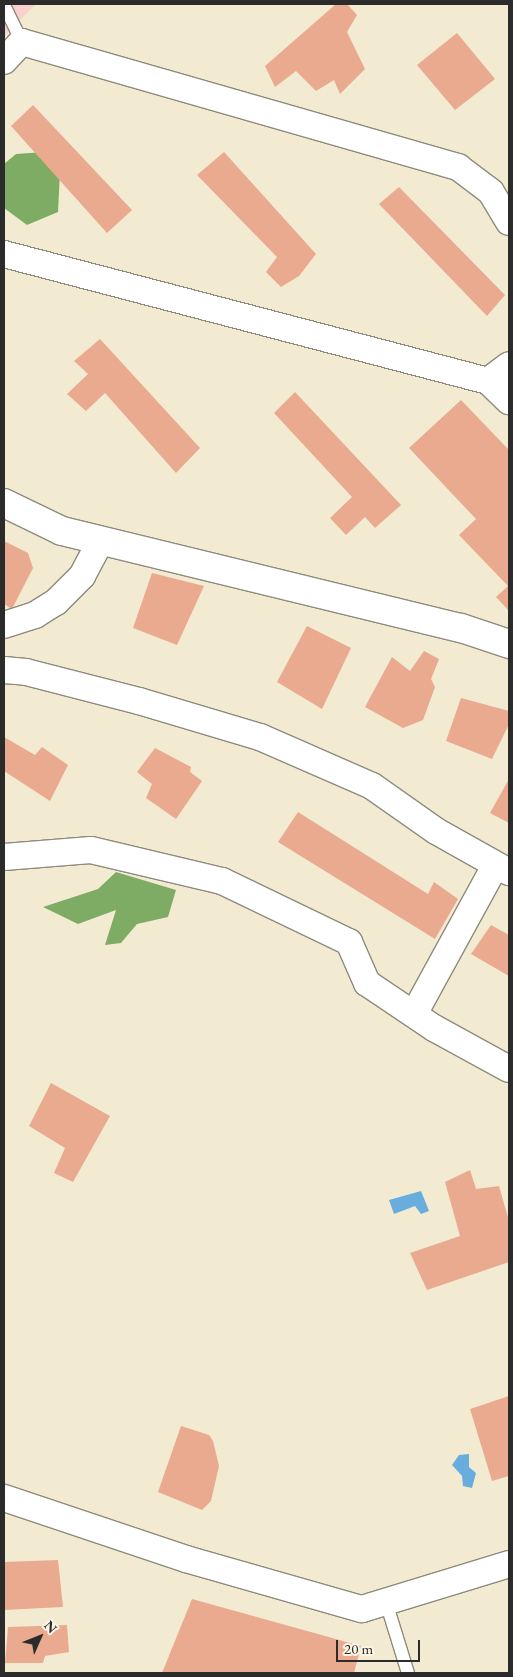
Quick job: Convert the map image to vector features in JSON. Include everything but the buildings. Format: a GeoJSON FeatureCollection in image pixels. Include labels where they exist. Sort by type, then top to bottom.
{"type":"FeatureCollection","features":[{"type":"Feature","properties":{"kind":"street"},"geometry":{"type":"LineString","coordinates":[[4,61],[22,42],[458,167],[491,192],[509,222]]}},
{"type":"Feature","properties":{"kind":"street"},"geometry":{"type":"LineString","coordinates":[[4,254],[488,381],[509,401]]}},
{"type":"Feature","properties":{"kind":"street"},"geometry":{"type":"LineString","coordinates":[[488,381],[509,365]]}},
{"type":"Feature","properties":{"kind":"street"},"geometry":{"type":"LineString","coordinates":[[4,503],[62,531],[461,628],[509,644]]}},
{"type":"Feature","properties":{"kind":"street"},"geometry":{"type":"LineString","coordinates":[[4,625],[35,615],[56,602],[82,576],[101,541]]}},
{"type":"Feature","properties":{"kind":"street"},"geometry":{"type":"LineString","coordinates":[[4,670],[26,672],[130,699],[260,737],[372,786],[436,831],[502,869],[414,1014]]}},
{"type":"Feature","properties":{"kind":"street"},"geometry":{"type":"LineString","coordinates":[[4,857],[91,850],[222,881],[349,942],[367,983],[414,1014],[509,1069]]}},
{"type":"Feature","properties":{"kind":"street"},"geometry":{"type":"LineString","coordinates":[[4,1498],[186,1559],[362,1609],[509,1564]]}},
{"type":"Feature","properties":{"kind":"lane"},"geometry":{"type":"LineString","coordinates":[[4,5],[22,42]]}},
{"type":"Feature","properties":{"kind":"lane"},"geometry":{"type":"LineString","coordinates":[[386,1602],[408,1673]]}},
{"type":"Feature","properties":{"kind":"shaded area"},"geometry":{"type":"Polygon","coordinates":[[[4,4],[36,4],[4,36],[4,4]]]}},
{"type":"Feature","properties":{"kind":"green space"},"geometry":{"type":"Polygon","coordinates":[[[44,152],[60,172],[58,212],[27,225],[4,208],[4,164],[16,154],[44,152]]]}},
{"type":"Feature","properties":{"kind":"green space"},"geometry":{"type":"Polygon","coordinates":[[[116,872],[176,890],[168,917],[137,924],[121,943],[105,945],[116,910],[78,924],[43,907],[98,889],[116,872]]]}},
{"type":"Feature","properties":{"kind":"water"},"geometry":{"type":"Polygon","coordinates":[[[421,1191],[429,1211],[421,1214],[415,1206],[394,1214],[389,1200],[421,1191]]]}},
{"type":"Feature","properties":{"kind":"water"},"geometry":{"type":"Polygon","coordinates":[[[469,1454],[469,1467],[476,1473],[472,1488],[463,1486],[462,1476],[452,1465],[459,1455],[469,1454]]]}}]}
